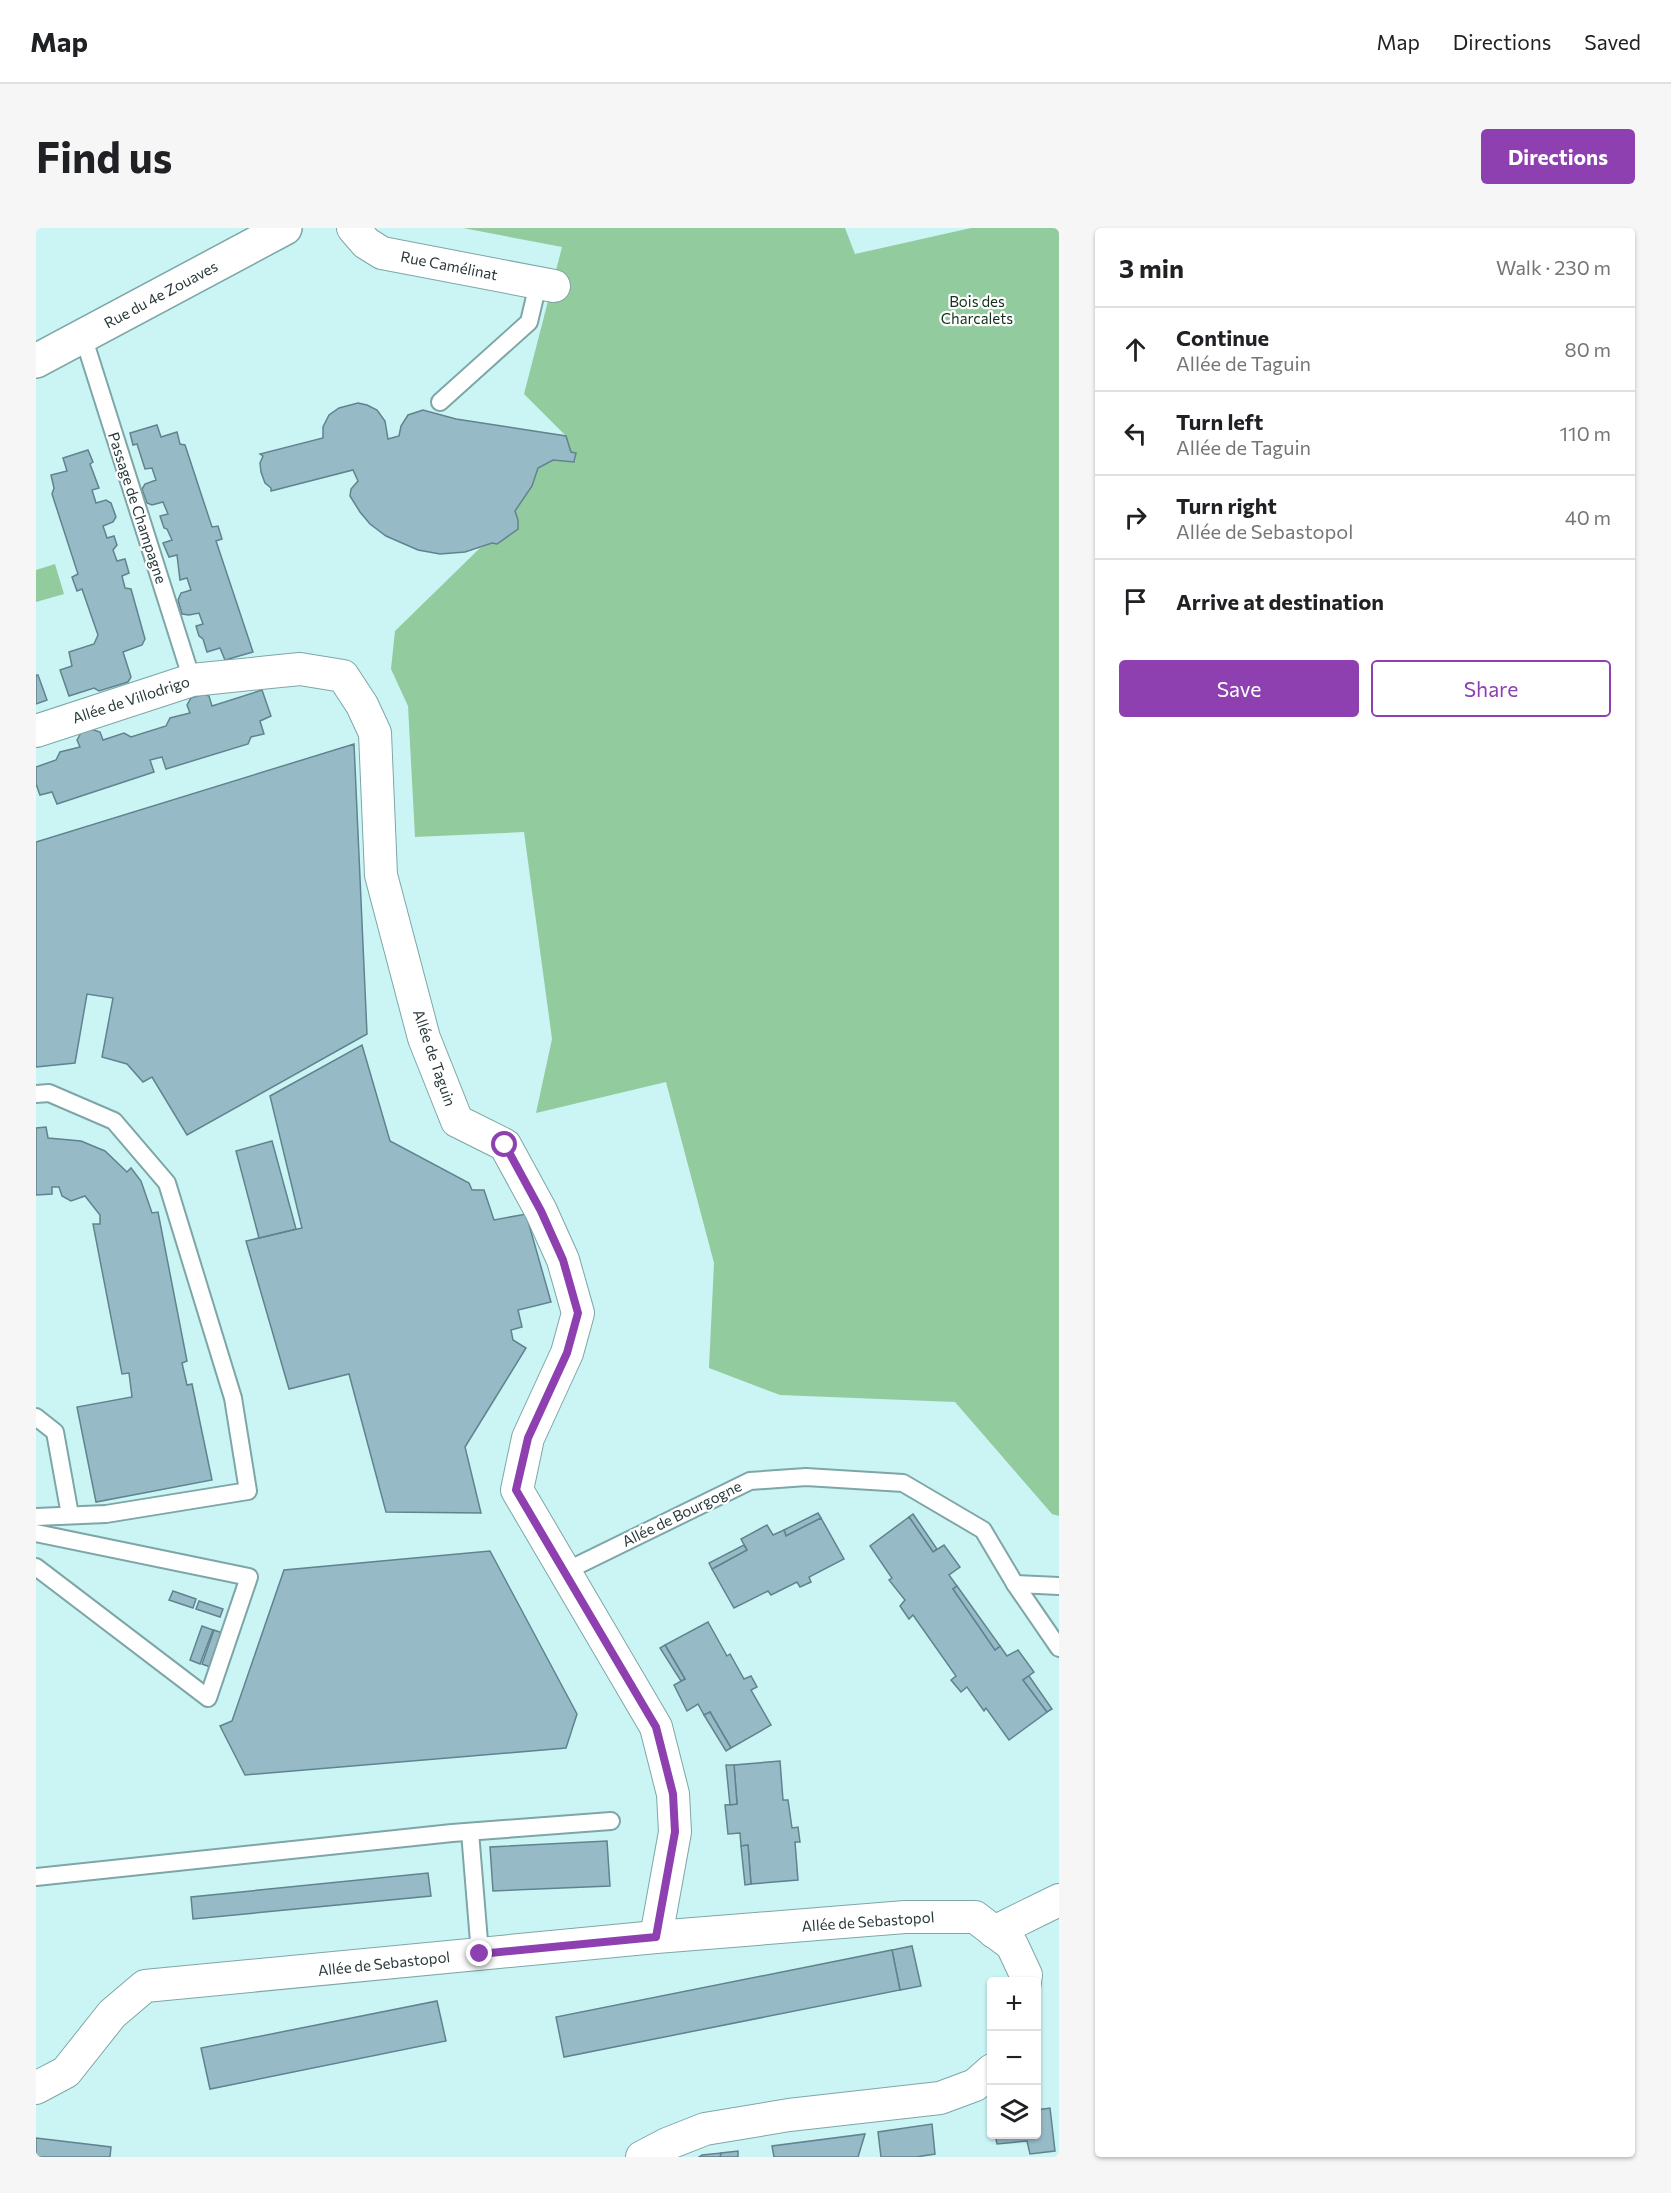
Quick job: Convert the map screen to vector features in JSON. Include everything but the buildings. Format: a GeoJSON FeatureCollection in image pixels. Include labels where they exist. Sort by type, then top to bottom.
{"type":"FeatureCollection","features":[{"type":"Feature","properties":{"kind":"main road","name":"Rue du 4e Zouaves"},"geometry":{"type":"LineString","coordinates":[[36,361],[83,336],[241,239],[285,228]]}},
{"type":"Feature","properties":{"kind":"street","name":"Rue Camélinat"},"geometry":{"type":"LineString","coordinates":[[353,228],[366,243],[382,253],[546,285]]}},
{"type":"Feature","properties":{"kind":"street","name":"Allée de Villodrigo"},"geometry":{"type":"LineString","coordinates":[[36,731],[192,680],[300,669]]}},
{"type":"Feature","properties":{"kind":"street","name":"Allée de Taguin"},"geometry":{"type":"LineString","coordinates":[[300,669],[343,675],[362,705],[375,733],[381,875],[424,1038],[457,1121],[505,1145],[541,1211],[563,1260],[578,1313],[567,1353],[528,1438],[516,1490],[656,1727],[673,1794],[675,1832],[656,1937]]}},
{"type":"Feature","properties":{"kind":"street"},"geometry":{"type":"LineString","coordinates":[[994,1932],[1059,1900]]}},
{"type":"Feature","properties":{"kind":"street","name":"Allée de Sebastopol"},"geometry":{"type":"LineString","coordinates":[[36,2088],[66,2072],[112,2014],[145,1986],[656,1937],[905,1917],[975,1917],[1012,1945],[1026,1977]]}},
{"type":"Feature","properties":{"kind":"street"},"geometry":{"type":"LineString","coordinates":[[642,2157],[705,2129],[789,2115],[940,2098],[975,2085],[987,2074]]}},
{"type":"Feature","properties":{"kind":"lane"},"geometry":{"type":"LineString","coordinates":[[440,402],[529,322],[546,285]]}},
{"type":"Feature","properties":{"kind":"lane","name":"Passage de Champagne"},"geometry":{"type":"LineString","coordinates":[[83,336],[192,680]]}},
{"type":"Feature","properties":{"kind":"lane"},"geometry":{"type":"LineString","coordinates":[[36,1094],[48,1093],[114,1121],[167,1183],[233,1398],[248,1491],[106,1514],[36,1517]]}},
{"type":"Feature","properties":{"kind":"lane"},"geometry":{"type":"LineString","coordinates":[[36,1417],[55,1432],[70,1515]]}},
{"type":"Feature","properties":{"kind":"lane","name":"Allée de Bourgogne"},"geometry":{"type":"LineString","coordinates":[[564,1572],[750,1481],[806,1477],[903,1483],[982,1530],[1015,1584],[1059,1648]]}},
{"type":"Feature","properties":{"kind":"lane"},"geometry":{"type":"LineString","coordinates":[[36,1533],[249,1577],[208,1698],[36,1567]]}},
{"type":"Feature","properties":{"kind":"lane"},"geometry":{"type":"LineString","coordinates":[[1015,1584],[1059,1586]]}},
{"type":"Feature","properties":{"kind":"lane"},"geometry":{"type":"LineString","coordinates":[[36,1877],[470,1832],[611,1821]]}},
{"type":"Feature","properties":{"kind":"lane"},"geometry":{"type":"LineString","coordinates":[[470,1832],[480,1954]]}},
{"type":"Feature","properties":{"kind":"green space","name":"Bois des Charcalets"},"geometry":{"type":"Polygon","coordinates":[[[463,228],[845,228],[855,254],[971,228],[1059,228],[1059,1516],[1052,1514],[955,1402],[780,1395],[709,1368],[714,1263],[666,1082],[536,1113],[552,1039],[524,832],[415,837],[408,706],[391,669],[395,631],[480,548],[492,543],[497,544],[518,529],[515,511],[532,486],[538,468],[553,460],[575,462],[576,453],[571,452],[566,436],[524,394],[562,247],[463,228]]]}},
{"type":"Feature","properties":{"kind":"green space"},"geometry":{"type":"Polygon","coordinates":[[[55,564],[64,594],[36,602],[36,570],[55,564]]]}},
{"type":"Feature","properties":{"kind":"route"},"geometry":{"type":"LineString","coordinates":[[480,1954],[656,1937],[675,1832],[673,1794],[656,1727],[516,1490],[528,1438],[567,1353],[578,1313],[563,1260],[541,1211],[505,1145]]}}]}
